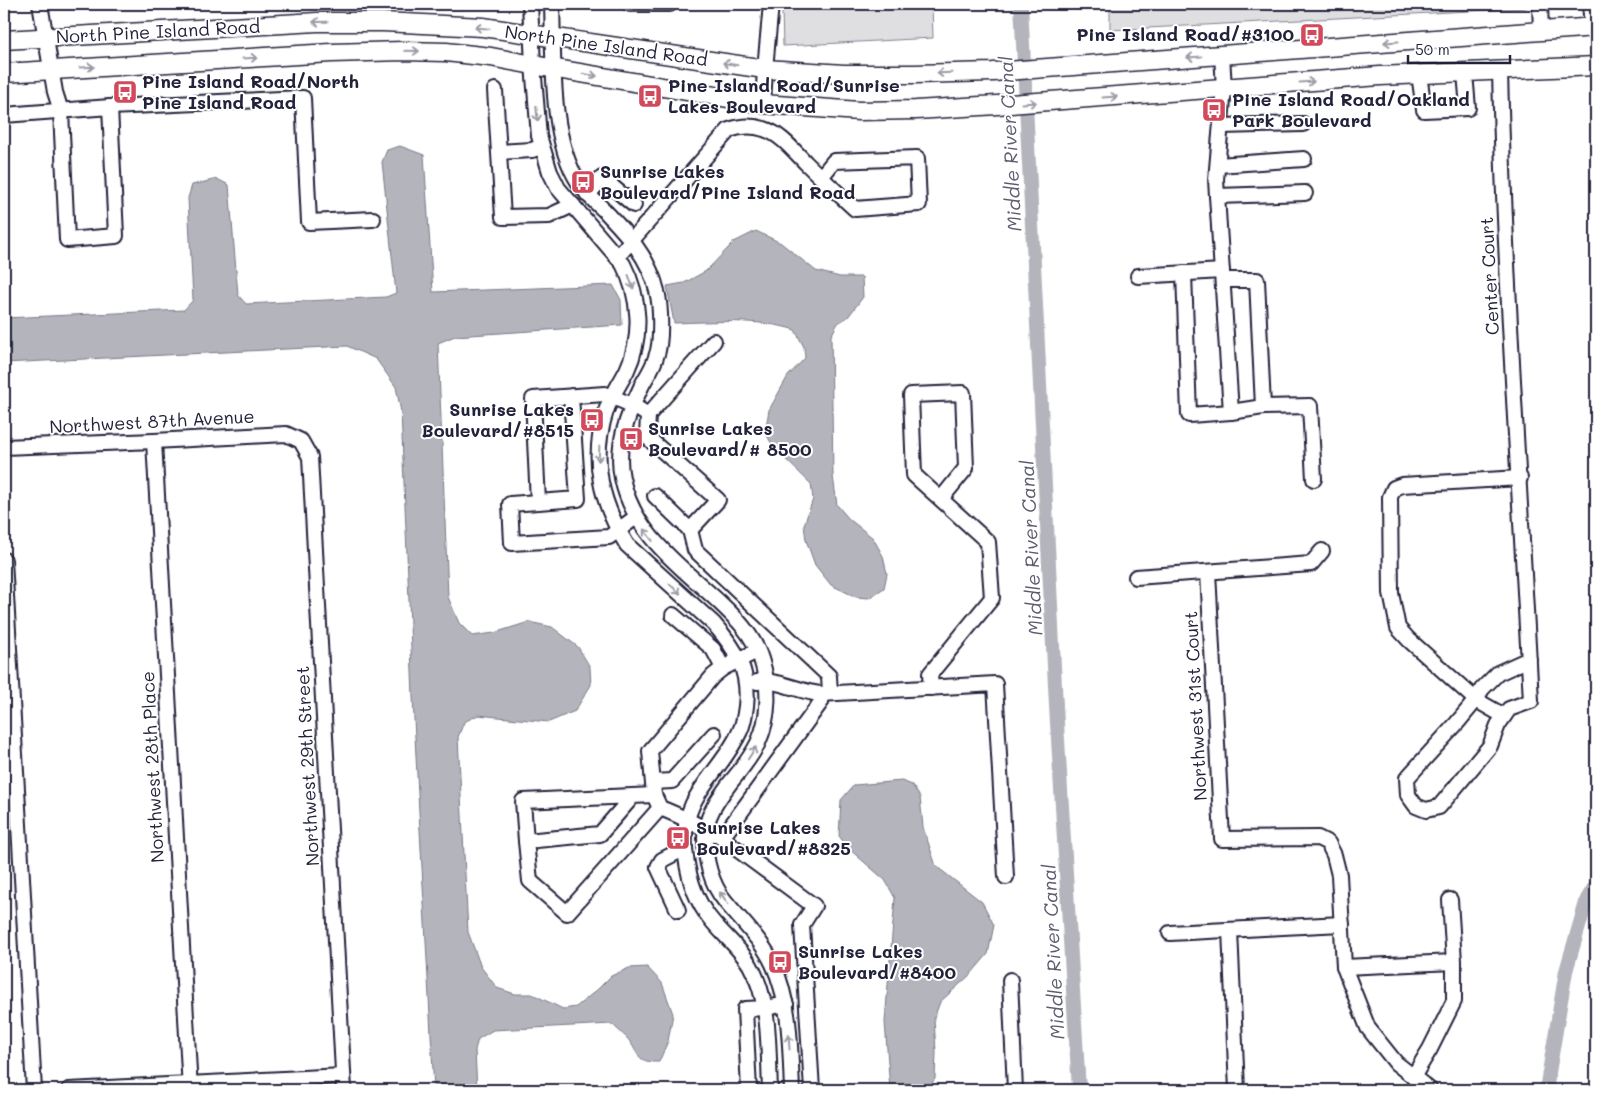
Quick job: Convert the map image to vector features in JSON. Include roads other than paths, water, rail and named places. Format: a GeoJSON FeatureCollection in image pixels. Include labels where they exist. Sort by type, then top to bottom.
{"type":"FeatureCollection","features":[{"type":"Feature","properties":{"kind":"main road","name":"North Pine Island Road"},"geometry":{"type":"LineString","coordinates":[[4,40],[326,22],[383,22],[473,27],[531,34],[765,69],[844,74],[914,74],[993,72],[1594,27]]}},
{"type":"Feature","properties":{"kind":"main road","name":"North Pine Island Road"},"geometry":{"type":"LineString","coordinates":[[4,73],[331,53],[446,52],[491,57],[763,104],[859,111],[916,110],[1061,101],[1418,74],[1596,66]]}},
{"type":"Feature","properties":{"kind":"street"},"geometry":{"type":"LineString","coordinates":[[40,4],[50,70],[61,111],[67,240],[116,236],[110,107]]}},
{"type":"Feature","properties":{"kind":"street"},"geometry":{"type":"LineString","coordinates":[[530,4],[533,65],[541,147],[550,172],[558,188],[617,257],[630,278],[635,295],[638,320],[635,345],[628,369],[607,409],[601,431],[598,458],[599,474],[607,506],[618,531],[627,545],[714,624],[727,639],[740,660],[747,683],[745,716],[740,731],[696,798],[687,821],[685,848],[689,874],[697,897],[706,914],[749,964],[757,980],[766,1008],[770,1090]]}},
{"type":"Feature","properties":{"kind":"street"},"geometry":{"type":"LineString","coordinates":[[552,4],[554,69],[562,146],[578,182],[642,253],[657,291],[660,318],[658,355],[632,405],[624,427],[619,457],[625,494],[636,517],[654,543],[741,622],[753,640],[766,681],[766,712],[757,745],[720,796],[711,813],[706,829],[705,842],[710,872],[718,890],[725,902],[765,949],[775,967],[786,1004],[792,1090]]}},
{"type":"Feature","properties":{"kind":"street"},"geometry":{"type":"LineString","coordinates":[[630,4],[670,4]]}},
{"type":"Feature","properties":{"kind":"street"},"geometry":{"type":"LineString","coordinates":[[763,104],[772,4]]}},
{"type":"Feature","properties":{"kind":"street"},"geometry":{"type":"LineString","coordinates":[[1540,4],[1541,31]]}},
{"type":"Feature","properties":{"kind":"street"},"geometry":{"type":"LineString","coordinates":[[1590,4],[1594,27]]}},
{"type":"Feature","properties":{"kind":"street"},"geometry":{"type":"LineString","coordinates":[[1222,55],[1224,88],[1216,180],[1231,412]]}},
{"type":"Feature","properties":{"kind":"street","name":"Center Court"},"geometry":{"type":"LineString","coordinates":[[1500,71],[1501,137],[1531,701],[1509,709],[1504,716]]}},
{"type":"Feature","properties":{"kind":"street"},"geometry":{"type":"LineString","coordinates":[[1418,74],[1424,110],[1468,108],[1465,73]]}},
{"type":"Feature","properties":{"kind":"street"},"geometry":{"type":"LineString","coordinates":[[495,90],[503,217],[549,216],[572,205]]}},
{"type":"Feature","properties":{"kind":"street"},"geometry":{"type":"LineString","coordinates":[[4,115],[110,107],[303,98],[309,222],[373,219]]}},
{"type":"Feature","properties":{"kind":"street"},"geometry":{"type":"LineString","coordinates":[[1221,126],[1303,124]]}},
{"type":"Feature","properties":{"kind":"street"},"geometry":{"type":"LineString","coordinates":[[617,257],[729,130],[745,126],[765,129],[781,138],[821,177],[855,209],[920,204],[918,158],[834,161],[821,177]]}},
{"type":"Feature","properties":{"kind":"street"},"geometry":{"type":"LineString","coordinates":[[499,152],[532,150],[541,147]]}},
{"type":"Feature","properties":{"kind":"street"},"geometry":{"type":"LineString","coordinates":[[1218,164],[1304,159]]}},
{"type":"Feature","properties":{"kind":"street"},"geometry":{"type":"LineString","coordinates":[[588,195],[602,178],[634,205]]}},
{"type":"Feature","properties":{"kind":"street"},"geometry":{"type":"LineString","coordinates":[[1217,196],[1305,193]]}},
{"type":"Feature","properties":{"kind":"street"},"geometry":{"type":"LineString","coordinates":[[1184,273],[1189,415],[1231,412],[1263,407],[1310,406],[1314,479]]}},
{"type":"Feature","properties":{"kind":"street"},"geometry":{"type":"LineString","coordinates":[[1138,276],[1184,273],[1257,280],[1263,407]]}},
{"type":"Feature","properties":{"kind":"street"},"geometry":{"type":"LineString","coordinates":[[690,530],[718,500],[647,437],[648,415],[714,341]]}},
{"type":"Feature","properties":{"kind":"street"},"geometry":{"type":"LineString","coordinates":[[931,688],[930,674],[992,598],[988,542],[914,475],[911,395],[963,393],[966,468],[941,499]]}},
{"type":"Feature","properties":{"kind":"street"},"geometry":{"type":"LineString","coordinates":[[538,502],[533,399],[605,394],[632,405],[648,415]]}},
{"type":"Feature","properties":{"kind":"street"},"geometry":{"type":"LineString","coordinates":[[571,396],[578,499],[510,504],[512,544],[609,537],[636,517]]}},
{"type":"Feature","properties":{"kind":"street","name":"Northwest 87th Avenue"},"geometry":{"type":"LineString","coordinates":[[4,447],[154,442],[286,434],[301,441]]}},
{"type":"Feature","properties":{"kind":"street","name":"Northwest 29th Street"},"geometry":{"type":"LineString","coordinates":[[301,441],[310,457],[344,1090]]}},
{"type":"Feature","properties":{"kind":"street","name":"Northwest 28th Place"},"geometry":{"type":"LineString","coordinates":[[154,442],[190,1087]]}},
{"type":"Feature","properties":{"kind":"street"},"geometry":{"type":"LineString","coordinates":[[1520,478],[1402,485],[1394,488],[1390,498],[1391,592],[1398,628],[1476,700],[1504,716],[1490,746],[1439,807],[1426,810],[1416,806],[1408,796],[1407,778],[1457,723],[1476,700],[1482,689],[1498,673],[1529,659]]}},
{"type":"Feature","properties":{"kind":"street"},"geometry":{"type":"LineString","coordinates":[[655,496],[690,530],[695,550],[830,676],[821,702],[722,838]]}},
{"type":"Feature","properties":{"kind":"street"},"geometry":{"type":"LineString","coordinates":[[1136,577],[1311,564],[1322,550]]}},
{"type":"Feature","properties":{"kind":"street"},"geometry":{"type":"LineString","coordinates":[[4,560],[34,1090]]}},
{"type":"Feature","properties":{"kind":"street","name":"Northwest 31st Court"},"geometry":{"type":"LineString","coordinates":[[1208,572],[1222,839],[1318,838],[1328,843],[1334,855],[1339,875],[1342,924]]}},
{"type":"Feature","properties":{"kind":"street"},"geometry":{"type":"LineString","coordinates":[[673,615],[713,649],[723,668]]}},
{"type":"Feature","properties":{"kind":"street"},"geometry":{"type":"LineString","coordinates":[[757,651],[723,668],[713,676],[650,751],[655,795],[678,815],[722,838],[814,906],[802,925],[812,1090]]}},
{"type":"Feature","properties":{"kind":"street"},"geometry":{"type":"LineString","coordinates":[[747,683],[766,681],[792,686],[809,693],[995,684],[1006,877]]}},
{"type":"Feature","properties":{"kind":"street"},"geometry":{"type":"LineString","coordinates":[[655,795],[523,801],[530,881],[568,913],[655,795],[672,781],[714,734]]}},
{"type":"Feature","properties":{"kind":"street"},"geometry":{"type":"LineString","coordinates":[[526,841],[600,834],[633,796]]}},
{"type":"Feature","properties":{"kind":"street"},"geometry":{"type":"LineString","coordinates":[[678,910],[658,867],[662,860],[685,848]]}},
{"type":"Feature","properties":{"kind":"street"},"geometry":{"type":"LineString","coordinates":[[1413,1077],[1430,1049],[1454,1000],[1454,962],[1450,900]]}},
{"type":"Feature","properties":{"kind":"street"},"geometry":{"type":"LineString","coordinates":[[1170,933],[1342,924],[1344,967],[1368,1028],[1396,1063],[1430,1090]]}},
{"type":"Feature","properties":{"kind":"street"},"geometry":{"type":"LineString","coordinates":[[1230,930],[1237,1090]]}},
{"type":"Feature","properties":{"kind":"street"},"geometry":{"type":"LineString","coordinates":[[1344,967],[1454,962]]}},
{"type":"Feature","properties":{"kind":"street"},"geometry":{"type":"LineString","coordinates":[[1010,980],[1015,1090]]}},
{"type":"Feature","properties":{"kind":"street"},"geometry":{"type":"LineString","coordinates":[[749,1090],[745,1010],[786,1004]]}},
{"type":"Feature","properties":{"kind":"street"},"geometry":{"type":"LineString","coordinates":[[69,1090],[190,1087],[343,1076]]}},
{"type":"Feature","properties":{"kind":"waterway","name":"Middle River Canal"},"geometry":{"type":"LineString","coordinates":[[1021,4],[1056,706],[1079,1090]]}},
{"type":"Feature","properties":{"kind":"waterway"},"geometry":{"type":"LineString","coordinates":[[1546,1090],[1566,971],[1587,899],[1596,884]]}},
{"type":"Feature","properties":{"kind":"place","name":"Pine Island Road/#3100"},"geometry":{"type":"Point","coordinates":[1312,35]}},
{"type":"Feature","properties":{"kind":"place","name":"Pine Island Road/North Pine Island Road"},"geometry":{"type":"Point","coordinates":[125,92]}},
{"type":"Feature","properties":{"kind":"place","name":"Pine Island Road/Sunrise Lakes Boulevard"},"geometry":{"type":"Point","coordinates":[650,96]}},
{"type":"Feature","properties":{"kind":"place","name":"Pine Island Road/Oakland Park Boulevard"},"geometry":{"type":"Point","coordinates":[1214,110]}},
{"type":"Feature","properties":{"kind":"place","name":"Sunrise Lakes Boulevard/Pine Island Road"},"geometry":{"type":"Point","coordinates":[583,182]}},
{"type":"Feature","properties":{"kind":"place","name":"Sunrise Lakes Boulevard/#8515"},"geometry":{"type":"Point","coordinates":[592,420]}},
{"type":"Feature","properties":{"kind":"place","name":"Sunrise Lakes Boulevard/# 8500"},"geometry":{"type":"Point","coordinates":[631,439]}},
{"type":"Feature","properties":{"kind":"place","name":"Sunrise Lakes Boulevard/#8325"},"geometry":{"type":"Point","coordinates":[678,838]}},
{"type":"Feature","properties":{"kind":"place","name":"Sunrise Lakes Boulevard/#8400"},"geometry":{"type":"Point","coordinates":[780,962]}}]}
